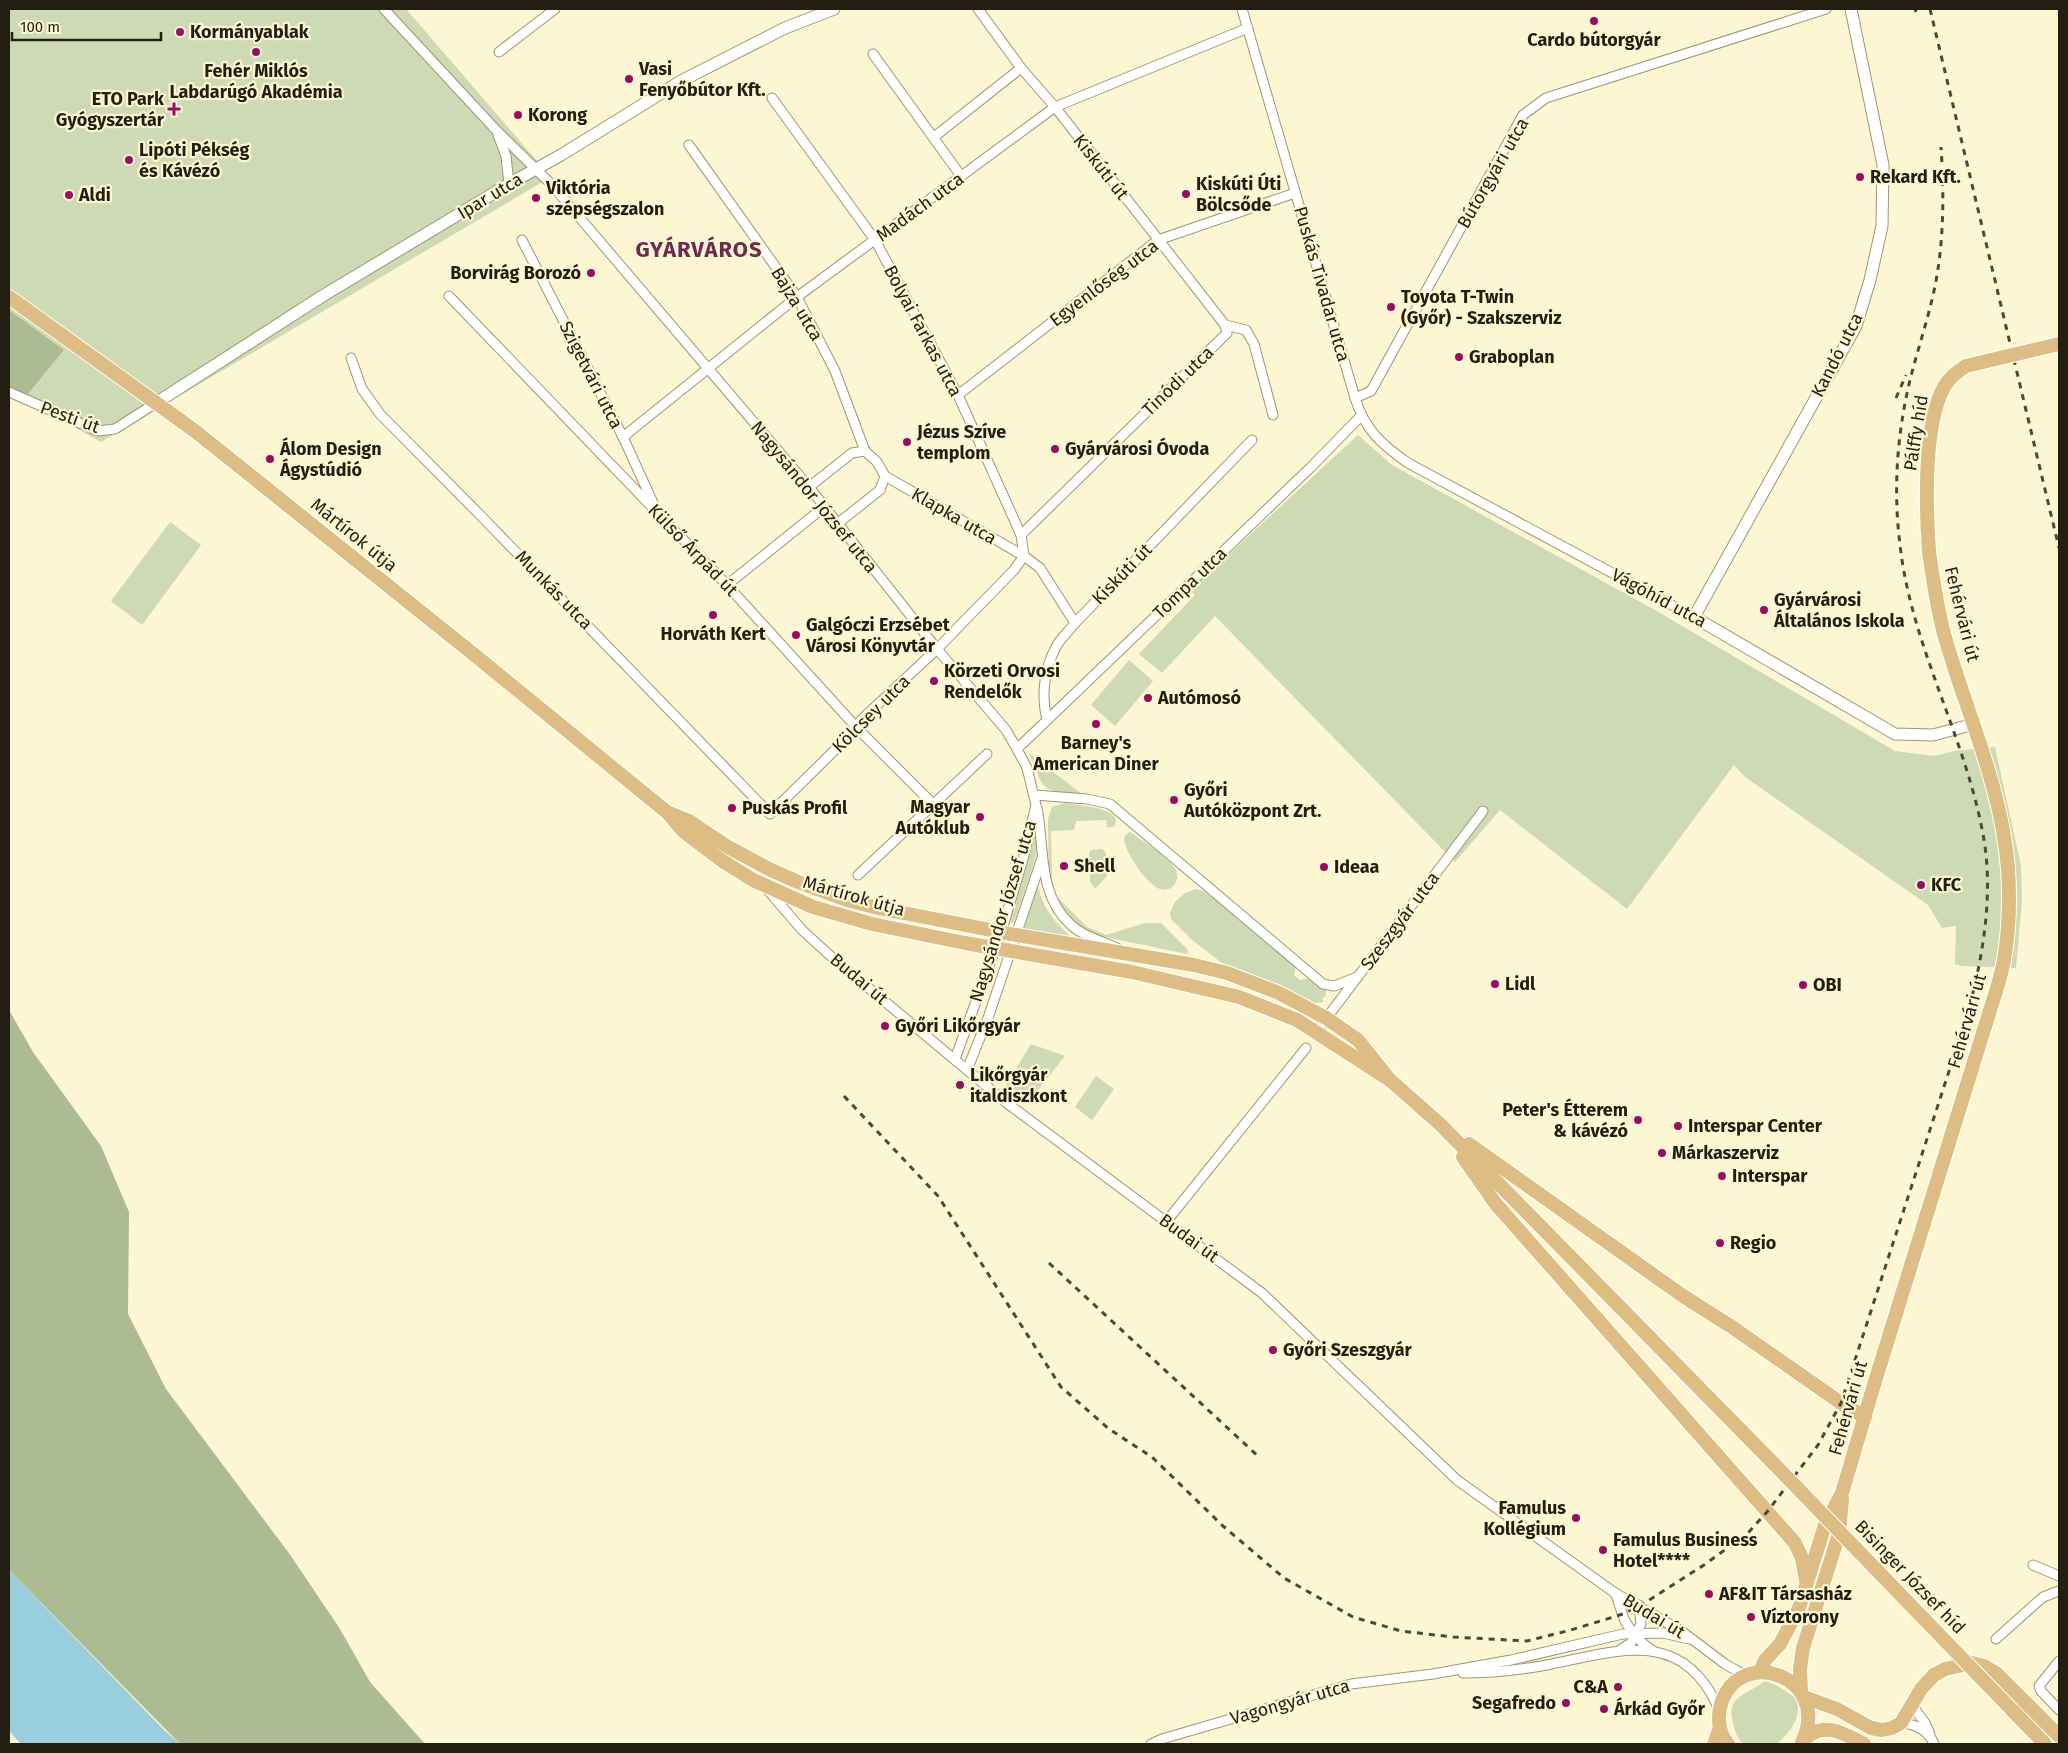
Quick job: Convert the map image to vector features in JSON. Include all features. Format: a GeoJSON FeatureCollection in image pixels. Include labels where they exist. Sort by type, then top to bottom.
{"type":"FeatureCollection","features":[{"type":"Feature","properties":{"kind":"main road","name":"Mártírok útja"},"geometry":{"type":"LineString","coordinates":[[9,297],[156,402],[220,451],[470,651],[668,813],[683,831],[713,854],[762,884],[813,906],[872,924],[1132,972],[1221,992],[1276,1010],[1316,1032],[1390,1080]]}},
{"type":"Feature","properties":{"kind":"main road","name":"Pálffy híd"},"geometry":{"type":"LineString","coordinates":[[1929,552],[1926,508],[1928,462],[1932,428],[1938,400],[1943,388],[1957,372],[1966,366],[2059,344]]}},
{"type":"Feature","properties":{"kind":"main road","name":"Fehérvári út"},"geometry":{"type":"LineString","coordinates":[[1720,1709],[1729,1689],[1753,1674],[1780,1644],[1799,1608],[1825,1525],[1842,1493],[1992,1008],[2004,960],[2009,892],[2008,867],[1998,808],[1974,724],[1944,635],[1929,552]]}},
{"type":"Feature","properties":{"kind":"main road","name":"Mártírok útja"},"geometry":{"type":"LineString","coordinates":[[668,813],[689,821],[728,847],[771,870],[820,891],[878,908],[1227,973],[1279,993],[1326,1018],[1358,1040],[1390,1080]]}},
{"type":"Feature","properties":{"kind":"main road"},"geometry":{"type":"LineString","coordinates":[[1390,1080],[1441,1126],[1683,1296],[1732,1327],[1841,1403],[1865,1417]]}},
{"type":"Feature","properties":{"kind":"main road"},"geometry":{"type":"LineString","coordinates":[[1441,1126],[1495,1203],[1795,1543],[1802,1558],[1807,1582]]}},
{"type":"Feature","properties":{"kind":"main road","name":"Bisinger József híd"},"geometry":{"type":"LineString","coordinates":[[1441,1126],[1780,1470],[2045,1744]]}},
{"type":"Feature","properties":{"kind":"main road","name":"Fehérvári út"},"geometry":{"type":"LineString","coordinates":[[1802,1742],[1809,1723],[1809,1714],[1803,1694],[1800,1669],[1802,1656],[1839,1534],[1842,1493]]}},
{"type":"Feature","properties":{"kind":"main road"},"geometry":{"type":"LineString","coordinates":[[1753,1674],[1769,1672],[1787,1678],[1803,1694],[1837,1709],[1871,1728],[1882,1730],[1892,1728],[1900,1723],[1911,1704],[1934,1675],[1958,1665],[1972,1663],[1984,1666],[1997,1674],[2059,1736]]}},
{"type":"Feature","properties":{"kind":"main road"},"geometry":{"type":"LineString","coordinates":[[1714,1744],[1720,1727],[1720,1709]]}},
{"type":"Feature","properties":{"kind":"main road"},"geometry":{"type":"LineString","coordinates":[[1720,1727],[1728,1744]]}},
{"type":"Feature","properties":{"kind":"main road"},"geometry":{"type":"LineString","coordinates":[[1802,1742],[1813,1731],[1824,1729],[1850,1736],[1864,1744]]}},
{"type":"Feature","properties":{"kind":"street","name":"Nagysándor József utca"},"geometry":{"type":"LineString","coordinates":[[384,9],[496,130],[535,170],[552,184],[809,487],[937,649],[1006,730],[1017,749],[1027,768],[1036,805],[1023,859],[1001,932],[955,1059]]}},
{"type":"Feature","properties":{"kind":"street"},"geometry":{"type":"LineString","coordinates":[[499,52],[555,9]]}},
{"type":"Feature","properties":{"kind":"street","name":"Ipar utca"},"geometry":{"type":"LineString","coordinates":[[156,402],[324,295],[681,81],[785,28],[834,9]]}},
{"type":"Feature","properties":{"kind":"street","name":"Kiskúti út"},"geometry":{"type":"LineString","coordinates":[[978,9],[1021,68],[1055,107],[1226,329]]}},
{"type":"Feature","properties":{"kind":"street","name":"Puskás Tivadar utca"},"geometry":{"type":"LineString","coordinates":[[1242,9],[1361,416]]}},
{"type":"Feature","properties":{"kind":"street","name":"Bútorgyári utca"},"geometry":{"type":"LineString","coordinates":[[1355,398],[1371,391],[1523,115],[1546,98],[1826,9]]}},
{"type":"Feature","properties":{"kind":"street","name":"Kandó utca"},"geometry":{"type":"LineString","coordinates":[[1694,617],[1856,326],[1870,280],[1882,226],[1883,165],[1851,9]]}},
{"type":"Feature","properties":{"kind":"street","name":"Madách utca"},"geometry":{"type":"LineString","coordinates":[[623,437],[797,296],[1055,107],[1248,28]]}},
{"type":"Feature","properties":{"kind":"street"},"geometry":{"type":"LineString","coordinates":[[873,54],[961,176]]}},
{"type":"Feature","properties":{"kind":"street"},"geometry":{"type":"LineString","coordinates":[[934,137],[1021,68]]}},
{"type":"Feature","properties":{"kind":"street","name":"Bolyai Farkas utca"},"geometry":{"type":"LineString","coordinates":[[772,98],[875,240],[958,395],[1021,534],[1024,556]]}},
{"type":"Feature","properties":{"kind":"street"},"geometry":{"type":"LineString","coordinates":[[496,130],[506,156],[509,184]]}},
{"type":"Feature","properties":{"kind":"street","name":"Bajza utca"},"geometry":{"type":"LineString","coordinates":[[689,145],[797,296],[835,371],[865,451]]}},
{"type":"Feature","properties":{"kind":"street","name":"Egyenlőség utca"},"geometry":{"type":"LineString","coordinates":[[958,395],[1158,240],[1295,194]]}},
{"type":"Feature","properties":{"kind":"street","name":"Szigetvári utca"},"geometry":{"type":"LineString","coordinates":[[522,240],[623,437],[657,512]]}},
{"type":"Feature","properties":{"kind":"street","name":"Külső Árpád út"},"geometry":{"type":"LineString","coordinates":[[449,296],[727,585],[857,728],[934,805]]}},
{"type":"Feature","properties":{"kind":"street"},"geometry":{"type":"LineString","coordinates":[[1226,329],[1246,330],[1254,344],[1273,415]]}},
{"type":"Feature","properties":{"kind":"street","name":"Tinódi utca"},"geometry":{"type":"LineString","coordinates":[[1021,534],[1226,329]]}},
{"type":"Feature","properties":{"kind":"street","name":"Munkás utca"},"geometry":{"type":"LineString","coordinates":[[351,358],[362,389],[380,414],[770,814]]}},
{"type":"Feature","properties":{"kind":"street","name":"Pesti út"},"geometry":{"type":"LineString","coordinates":[[9,392],[98,431],[115,429],[156,402]]}},
{"type":"Feature","properties":{"kind":"street","name":"Vágóhíd utca"},"geometry":{"type":"LineString","coordinates":[[1361,416],[1385,446],[1408,464],[1694,617],[1895,734],[1933,735],[1974,724]]}},
{"type":"Feature","properties":{"kind":"street","name":"Tompa utca"},"geometry":{"type":"LineString","coordinates":[[1017,749],[1310,468],[1361,416]]}},
{"type":"Feature","properties":{"kind":"street","name":"Kiskúti út"},"geometry":{"type":"LineString","coordinates":[[1075,623],[1252,440]]}},
{"type":"Feature","properties":{"kind":"street"},"geometry":{"type":"LineString","coordinates":[[809,487],[852,453],[865,451],[877,462],[885,476],[880,490],[837,524]]}},
{"type":"Feature","properties":{"kind":"street","name":"Klapka utca"},"geometry":{"type":"LineString","coordinates":[[885,476],[1024,556]]}},
{"type":"Feature","properties":{"kind":"street"},"geometry":{"type":"LineString","coordinates":[[727,585],[824,507]]}},
{"type":"Feature","properties":{"kind":"street"},"geometry":{"type":"LineString","coordinates":[[1024,556],[1040,568],[1075,623],[1055,648],[1046,675],[1042,702],[1047,719]]}},
{"type":"Feature","properties":{"kind":"street","name":"Kölcsey utca"},"geometry":{"type":"LineString","coordinates":[[770,814],[857,728],[861,720],[937,649],[1014,570],[1024,556]]}},
{"type":"Feature","properties":{"kind":"street"},"geometry":{"type":"LineString","coordinates":[[858,874],[987,754]]}},
{"type":"Feature","properties":{"kind":"street"},"geometry":{"type":"LineString","coordinates":[[1034,795],[1087,798],[1110,804],[1317,979],[1328,986],[1334,986],[1358,977]]}},
{"type":"Feature","properties":{"kind":"street"},"geometry":{"type":"LineString","coordinates":[[1036,805],[1042,832],[1042,858],[1049,894],[1057,909],[1070,924],[1081,932],[1136,956]]}},
{"type":"Feature","properties":{"kind":"street","name":"Szeszgyár utca"},"geometry":{"type":"LineString","coordinates":[[1316,1032],[1483,810]]}},
{"type":"Feature","properties":{"kind":"street"},"geometry":{"type":"LineString","coordinates":[[967,1070],[988,1018],[1042,858]]}},
{"type":"Feature","properties":{"kind":"street","name":"Budai út"},"geometry":{"type":"LineString","coordinates":[[762,884],[802,930],[835,960],[967,1070],[1027,1119],[1262,1293],[1457,1480],[1615,1593],[1639,1605],[1686,1634],[1725,1664],[1753,1674]]}},
{"type":"Feature","properties":{"kind":"street"},"geometry":{"type":"LineString","coordinates":[[1166,1222],[1306,1048]]}},
{"type":"Feature","properties":{"kind":"street"},"geometry":{"type":"LineString","coordinates":[[2033,1565],[2059,1576]]}},
{"type":"Feature","properties":{"kind":"street"},"geometry":{"type":"LineString","coordinates":[[1996,1640],[2044,1597],[2059,1591]]}},
{"type":"Feature","properties":{"kind":"street","name":"Budai út"},"geometry":{"type":"LineString","coordinates":[[1615,1593],[1623,1617],[1635,1633],[1663,1633],[1692,1640]]}},
{"type":"Feature","properties":{"kind":"street"},"geometry":{"type":"LineString","coordinates":[[1615,1651],[1628,1645],[1641,1624],[1639,1605]]}},
{"type":"Feature","properties":{"kind":"street","name":"Budai út"},"geometry":{"type":"LineString","coordinates":[[1611,1637],[1623,1617]]}},
{"type":"Feature","properties":{"kind":"street"},"geometry":{"type":"LineString","coordinates":[[1635,1633],[1645,1646],[1654,1651]]}},
{"type":"Feature","properties":{"kind":"street","name":"Vagongyár utca"},"geometry":{"type":"LineString","coordinates":[[1151,1744],[1162,1739],[1351,1684],[1433,1674],[1534,1656],[1635,1633]]}},
{"type":"Feature","properties":{"kind":"street","name":"Budai út"},"geometry":{"type":"LineString","coordinates":[[1638,1650],[1654,1651],[1671,1656],[1687,1665],[1703,1678],[1711,1689],[1720,1709]]}},
{"type":"Feature","properties":{"kind":"street","name":"Vagongyár utca"},"geometry":{"type":"LineString","coordinates":[[1433,1674],[1504,1672],[1615,1651],[1638,1650]]}},
{"type":"Feature","properties":{"kind":"street"},"geometry":{"type":"LineString","coordinates":[[2059,1661],[2039,1686],[2041,1691],[2059,1710]]}},
{"type":"Feature","properties":{"kind":"street"},"geometry":{"type":"LineString","coordinates":[[1911,1704],[1925,1724],[1932,1740]]}},
{"type":"Feature","properties":{"kind":"street"},"geometry":{"type":"LineString","coordinates":[[1900,1723],[1914,1724],[1932,1740]]}},
{"type":"Feature","properties":{"kind":"green space"},"geometry":{"type":"Polygon","coordinates":[[[9,9],[406,9],[551,177],[101,442],[24,399],[64,350],[9,310],[9,9]]]}},
{"type":"Feature","properties":{"kind":"green space"},"geometry":{"type":"Polygon","coordinates":[[[9,310],[64,350],[24,399],[9,393],[9,310]]]}},
{"type":"Feature","properties":{"kind":"green space"},"geometry":{"type":"Polygon","coordinates":[[[1358,435],[1392,465],[1655,610],[1895,751],[1934,756],[1954,751],[1995,747],[2021,866],[2022,900],[2016,968],[1962,966],[1955,964],[1956,926],[1942,928],[1928,905],[1745,777],[1734,765],[1627,909],[1500,810],[1455,862],[1215,616],[1162,673],[1139,654],[1195,595],[1190,590],[1358,435]]]}},
{"type":"Feature","properties":{"kind":"green space"},"geometry":{"type":"Polygon","coordinates":[[[170,522],[201,545],[142,625],[111,601],[170,522]]]}},
{"type":"Feature","properties":{"kind":"green space"},"geometry":{"type":"Polygon","coordinates":[[[1129,660],[1153,681],[1115,726],[1091,705],[1129,660]]]}},
{"type":"Feature","properties":{"kind":"green space"},"geometry":{"type":"Polygon","coordinates":[[[1029,753],[1082,794],[1054,791],[1047,788],[1041,782],[1029,753]]]}},
{"type":"Feature","properties":{"kind":"green space"},"geometry":{"type":"Polygon","coordinates":[[[1065,803],[1102,809],[1116,820],[1115,826],[1107,828],[1106,820],[1076,821],[1074,830],[1051,831],[1052,879],[1056,896],[1087,927],[1106,935],[1145,923],[1161,923],[1188,950],[1187,954],[1096,935],[1079,929],[1061,911],[1049,882],[1048,819],[1052,807],[1065,803]]]}},
{"type":"Feature","properties":{"kind":"green space"},"geometry":{"type":"Polygon","coordinates":[[[1037,825],[1035,860],[1014,922],[1012,923],[1009,918],[1029,858],[1034,826],[1037,825]]]}},
{"type":"Feature","properties":{"kind":"green space"},"geometry":{"type":"Polygon","coordinates":[[[1129,832],[1160,853],[1174,867],[1177,880],[1173,887],[1165,890],[1160,889],[1143,874],[1127,850],[1124,837],[1129,832]]]}},
{"type":"Feature","properties":{"kind":"green space"},"geometry":{"type":"Polygon","coordinates":[[[1102,849],[1106,853],[1107,876],[1095,889],[1090,882],[1089,854],[1090,850],[1102,849]]]}},
{"type":"Feature","properties":{"kind":"green space"},"geometry":{"type":"Polygon","coordinates":[[[1038,885],[1046,908],[1071,937],[1024,929],[1038,885]]]}},
{"type":"Feature","properties":{"kind":"green space"},"geometry":{"type":"Polygon","coordinates":[[[1196,889],[1214,898],[1296,965],[1294,975],[1300,980],[1310,978],[1326,989],[1326,995],[1322,999],[1324,1002],[1315,1003],[1281,985],[1222,963],[1192,940],[1171,919],[1170,913],[1175,902],[1185,893],[1196,889]]]}},
{"type":"Feature","properties":{"kind":"green space"},"geometry":{"type":"Polygon","coordinates":[[[9,1010],[33,1052],[101,1146],[129,1212],[128,1314],[166,1389],[291,1556],[340,1629],[370,1682],[425,1744],[180,1744],[9,1570],[9,1010]]]}},
{"type":"Feature","properties":{"kind":"green space"},"geometry":{"type":"Polygon","coordinates":[[[1031,1044],[1065,1056],[1027,1104],[1005,1087],[1031,1044]]]}},
{"type":"Feature","properties":{"kind":"green space"},"geometry":{"type":"Polygon","coordinates":[[[1096,1076],[1114,1089],[1092,1120],[1075,1107],[1096,1076]]]}},
{"type":"Feature","properties":{"kind":"green space"},"geometry":{"type":"Polygon","coordinates":[[[1765,1681],[1776,1685],[1797,1699],[1798,1713],[1796,1719],[1791,1730],[1777,1744],[1743,1744],[1735,1729],[1731,1714],[1732,1707],[1740,1697],[1765,1681]]]}},
{"type":"Feature","properties":{"kind":"water"},"geometry":{"type":"Polygon","coordinates":[[[9,1570],[165,1731],[180,1744],[21,1744],[9,1731],[9,1570]]]}},
{"type":"Feature","properties":{"kind":"railway"},"geometry":{"type":"LineString","coordinates":[[1930,9],[2059,548]]}},
{"type":"Feature","properties":{"kind":"railway"},"geometry":{"type":"LineString","coordinates":[[844,1096],[938,1196],[1061,1387],[1109,1429],[1152,1457],[1223,1526],[1284,1578],[1353,1617],[1401,1631],[1453,1637],[1527,1641],[1623,1614],[1646,1602],[1704,1565],[1747,1534],[1767,1512],[1818,1445],[1841,1403],[1966,1019],[1982,949],[1987,901],[1986,853],[1982,829],[1963,758],[1915,618],[1906,582],[1898,524],[1897,482],[1902,418],[1911,376],[1934,293],[1941,248],[1943,214],[1941,147]]}},
{"type":"Feature","properties":{"kind":"railway"},"geometry":{"type":"LineString","coordinates":[[1896,398],[1906,375]]}},
{"type":"Feature","properties":{"kind":"railway"},"geometry":{"type":"LineString","coordinates":[[1049,1263],[1259,1457]]}},
{"type":"Feature","properties":{"kind":"place","name":"Cardo bútorgyár"},"geometry":{"type":"Point","coordinates":[1594,21]}},
{"type":"Feature","properties":{"kind":"place","name":"Kormányablak"},"geometry":{"type":"Point","coordinates":[180,32]}},
{"type":"Feature","properties":{"kind":"place","name":"Fehér Miklós Labdarúgó Akadémia"},"geometry":{"type":"Point","coordinates":[256,52]}},
{"type":"Feature","properties":{"kind":"place","name":"Vasi Fenyőbútor Kft."},"geometry":{"type":"Point","coordinates":[629,79]}},
{"type":"Feature","properties":{"kind":"place","name":"ETO Park Gyógyszertár"},"geometry":{"type":"Point","coordinates":[174,109]}},
{"type":"Feature","properties":{"kind":"place","name":"Korong"},"geometry":{"type":"Point","coordinates":[518,115]}},
{"type":"Feature","properties":{"kind":"place","name":"Lipóti Pékség és Kávézó"},"geometry":{"type":"Point","coordinates":[129,160]}},
{"type":"Feature","properties":{"kind":"place","name":"Rekard Kft."},"geometry":{"type":"Point","coordinates":[1860,177]}},
{"type":"Feature","properties":{"kind":"place","name":"Kiskúti Úti Bölcsőde"},"geometry":{"type":"Point","coordinates":[1186,194]}},
{"type":"Feature","properties":{"kind":"place","name":"Aldi"},"geometry":{"type":"Point","coordinates":[69,195]}},
{"type":"Feature","properties":{"kind":"place","name":"Viktória szépségszalon"},"geometry":{"type":"Point","coordinates":[536,198]}},
{"type":"Feature","properties":{"kind":"place","name":"Borvirág Borozó"},"geometry":{"type":"Point","coordinates":[591,273]}},
{"type":"Feature","properties":{"kind":"place","name":"Toyota T-Twin (Győr) - Szakszerviz"},"geometry":{"type":"Point","coordinates":[1391,307]}},
{"type":"Feature","properties":{"kind":"place","name":"Graboplan"},"geometry":{"type":"Point","coordinates":[1459,357]}},
{"type":"Feature","properties":{"kind":"place","name":"Jézus Szíve templom"},"geometry":{"type":"Point","coordinates":[907,442]}},
{"type":"Feature","properties":{"kind":"place","name":"Gyárvárosi Óvoda"},"geometry":{"type":"Point","coordinates":[1055,449]}},
{"type":"Feature","properties":{"kind":"place","name":"Álom Design Ágystúdió"},"geometry":{"type":"Point","coordinates":[270,459]}},
{"type":"Feature","properties":{"kind":"place","name":"Gyárvárosi Általános Iskola"},"geometry":{"type":"Point","coordinates":[1764,610]}},
{"type":"Feature","properties":{"kind":"place","name":"Horváth Kert"},"geometry":{"type":"Point","coordinates":[713,615]}},
{"type":"Feature","properties":{"kind":"place","name":"Galgóczi Erzsébet Városi Könyvtár"},"geometry":{"type":"Point","coordinates":[796,635]}},
{"type":"Feature","properties":{"kind":"place","name":"Körzeti Orvosi Rendelők"},"geometry":{"type":"Point","coordinates":[934,681]}},
{"type":"Feature","properties":{"kind":"place","name":"Autómosó"},"geometry":{"type":"Point","coordinates":[1148,698]}},
{"type":"Feature","properties":{"kind":"place","name":"Barney's American Diner"},"geometry":{"type":"Point","coordinates":[1096,724]}},
{"type":"Feature","properties":{"kind":"place","name":"Győri Autóközpont Zrt."},"geometry":{"type":"Point","coordinates":[1174,800]}},
{"type":"Feature","properties":{"kind":"place","name":"Puskás Profil"},"geometry":{"type":"Point","coordinates":[732,808]}},
{"type":"Feature","properties":{"kind":"place","name":"Magyar Autóklub"},"geometry":{"type":"Point","coordinates":[980,817]}},
{"type":"Feature","properties":{"kind":"place","name":"Shell"},"geometry":{"type":"Point","coordinates":[1064,866]}},
{"type":"Feature","properties":{"kind":"place","name":"Ideaa"},"geometry":{"type":"Point","coordinates":[1324,867]}},
{"type":"Feature","properties":{"kind":"place","name":"KFC"},"geometry":{"type":"Point","coordinates":[1921,885]}},
{"type":"Feature","properties":{"kind":"place","name":"Lidl"},"geometry":{"type":"Point","coordinates":[1495,984]}},
{"type":"Feature","properties":{"kind":"place","name":"OBI"},"geometry":{"type":"Point","coordinates":[1803,985]}},
{"type":"Feature","properties":{"kind":"place","name":"Győri Likőrgyár"},"geometry":{"type":"Point","coordinates":[885,1026]}},
{"type":"Feature","properties":{"kind":"place","name":"Likőrgyár italdiszkont"},"geometry":{"type":"Point","coordinates":[960,1085]}},
{"type":"Feature","properties":{"kind":"place","name":"Peter's Étterem & kávézó"},"geometry":{"type":"Point","coordinates":[1638,1120]}},
{"type":"Feature","properties":{"kind":"place","name":"Interspar Center"},"geometry":{"type":"Point","coordinates":[1678,1126]}},
{"type":"Feature","properties":{"kind":"place","name":"Márkaszerviz"},"geometry":{"type":"Point","coordinates":[1662,1153]}},
{"type":"Feature","properties":{"kind":"place","name":"Interspar"},"geometry":{"type":"Point","coordinates":[1722,1176]}},
{"type":"Feature","properties":{"kind":"place","name":"Regio"},"geometry":{"type":"Point","coordinates":[1720,1243]}},
{"type":"Feature","properties":{"kind":"place","name":"Győri Szeszgyár"},"geometry":{"type":"Point","coordinates":[1273,1350]}},
{"type":"Feature","properties":{"kind":"place","name":"Famulus Kollégium"},"geometry":{"type":"Point","coordinates":[1576,1518]}},
{"type":"Feature","properties":{"kind":"place","name":"Famulus Business Hotel****"},"geometry":{"type":"Point","coordinates":[1603,1550]}},
{"type":"Feature","properties":{"kind":"place","name":"AF&IT Társasház"},"geometry":{"type":"Point","coordinates":[1709,1594]}},
{"type":"Feature","properties":{"kind":"place","name":"Víztorony"},"geometry":{"type":"Point","coordinates":[1751,1617]}},
{"type":"Feature","properties":{"kind":"place","name":"C&A"},"geometry":{"type":"Point","coordinates":[1618,1687]}},
{"type":"Feature","properties":{"kind":"place","name":"Segafredo"},"geometry":{"type":"Point","coordinates":[1566,1703]}},
{"type":"Feature","properties":{"kind":"place","name":"Árkád Győr"},"geometry":{"type":"Point","coordinates":[1604,1709]}},
{"type":"Feature","properties":{"kind":"district","name":"GYÁRVÁROS"},"geometry":{"type":"Point","coordinates":[699,249]}}]}
